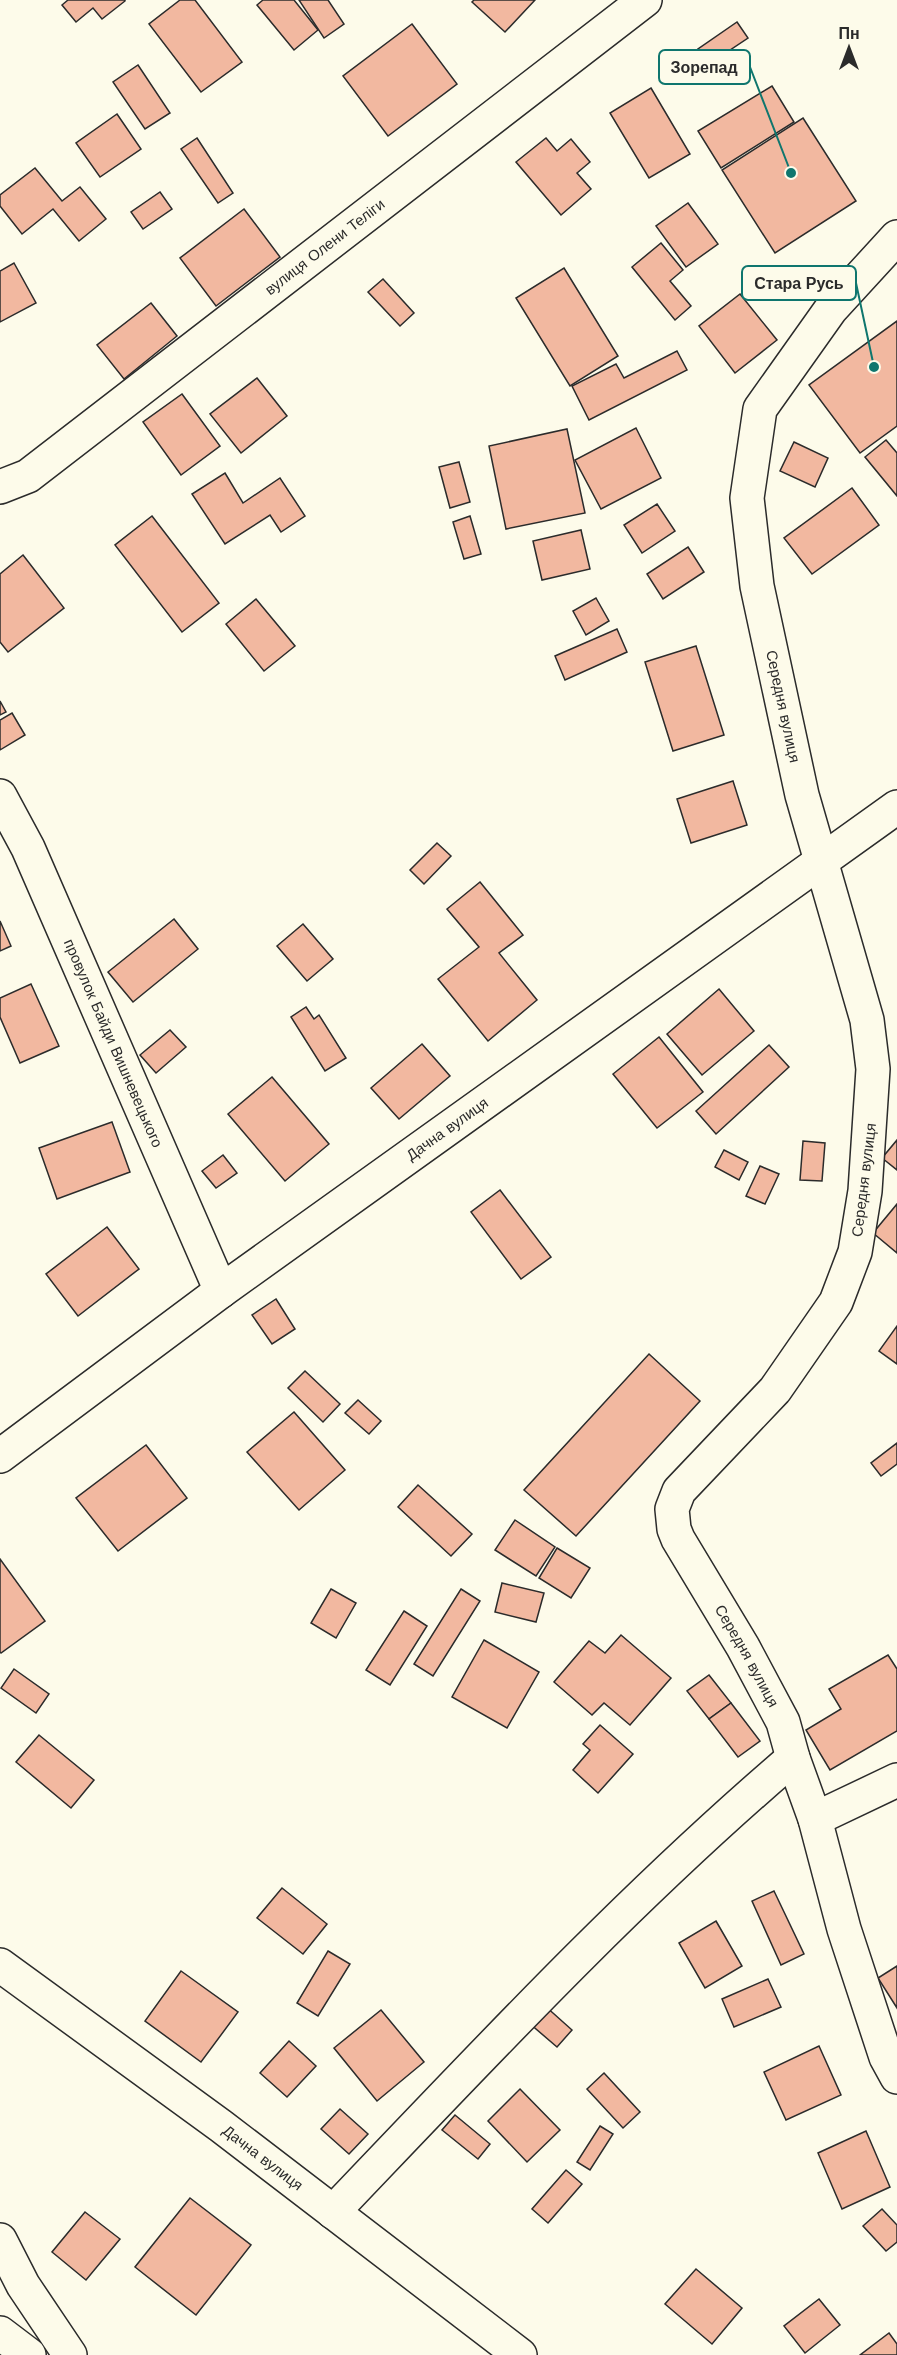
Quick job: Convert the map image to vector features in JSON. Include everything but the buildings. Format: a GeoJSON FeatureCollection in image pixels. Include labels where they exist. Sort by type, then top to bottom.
{"type":"FeatureCollection","features":[{"type":"Feature","properties":{"kind":"street","name":"вулиця Олени Теліги"},"geometry":{"type":"LineString","coordinates":[[0,487],[28,476],[645,0]]}},
{"type":"Feature","properties":{"kind":"street","name":"Середня вулиця"},"geometry":{"type":"LineString","coordinates":[[897,237],[831,309],[760,409],[750,463],[747,498],[757,586],[802,795],[867,1020],[873,1070],[865,1191],[855,1252],[836,1302],[775,1390],[685,1483],[672,1509],[674,1529],[678,1539],[743,1647],[783,1722],[815,1819],[844,1929],[886,2057],[897,2077]]}},
{"type":"Feature","properties":{"kind":"street","name":"провулок Байди Вишневецького"},"geometry":{"type":"LineString","coordinates":[[0,796],[28,848],[221,1291]]}},
{"type":"Feature","properties":{"kind":"street","name":"Дачна вулиця"},"geometry":{"type":"LineString","coordinates":[[0,1456],[221,1291],[897,807]]}},
{"type":"Feature","properties":{"kind":"street"},"geometry":{"type":"LineString","coordinates":[[333,2211],[586,1948],[710,1829],[793,1758]]}},
{"type":"Feature","properties":{"kind":"street"},"geometry":{"type":"LineString","coordinates":[[815,1819],[897,1780]]}},
{"type":"Feature","properties":{"kind":"street","name":"Дачна вулиця"},"geometry":{"type":"LineString","coordinates":[[0,1965],[221,2126],[520,2355]]}},
{"type":"Feature","properties":{"kind":"street"},"geometry":{"type":"LineString","coordinates":[[0,2240],[23,2285],[70,2355]]}},
{"type":"Feature","properties":{"kind":"street"},"geometry":{"type":"LineString","coordinates":[[0,2333],[29,2355]]}},
{"type":"Feature","properties":{"kind":"place","name":"Зорепад"},"geometry":{"type":"Point","coordinates":[791,173]}},
{"type":"Feature","properties":{"kind":"place","name":"Стара Русь"},"geometry":{"type":"Point","coordinates":[874,367]}}]}
